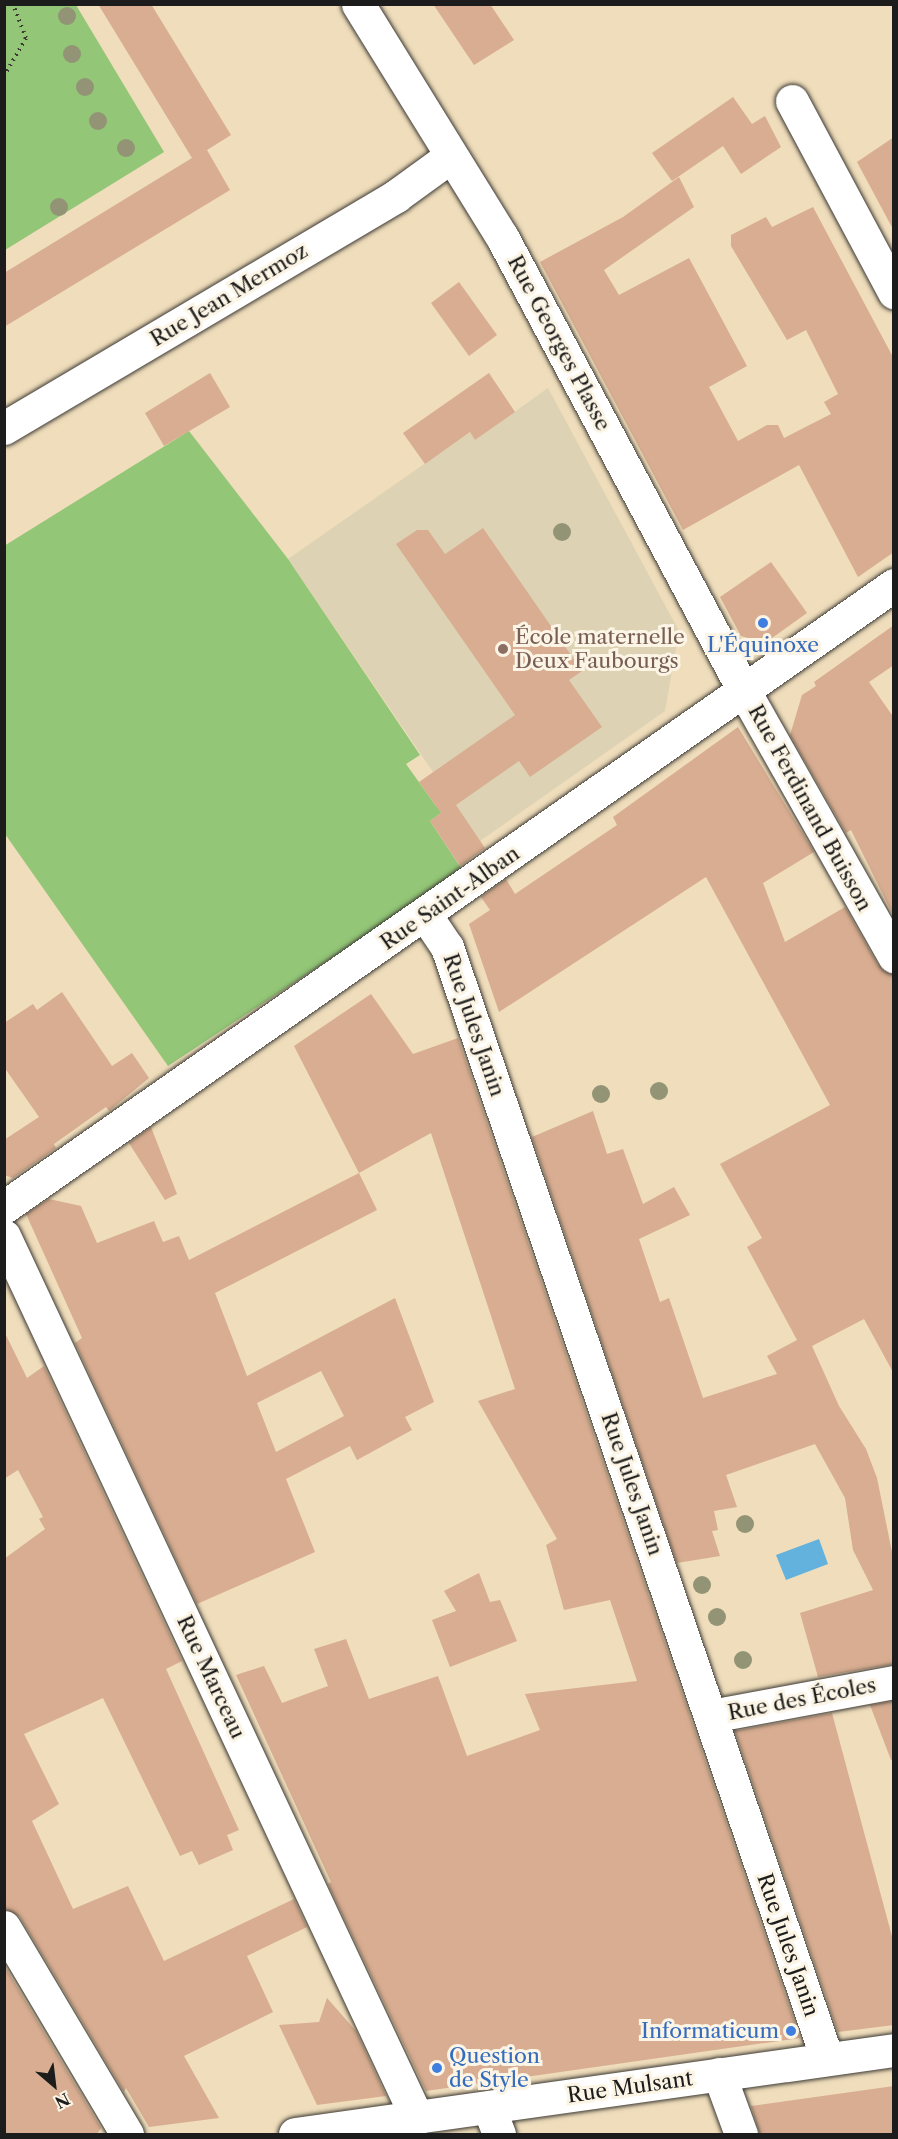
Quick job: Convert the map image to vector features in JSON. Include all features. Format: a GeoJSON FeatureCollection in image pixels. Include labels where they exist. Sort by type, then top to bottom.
{"type":"FeatureCollection","features":[{"type":"Feature","properties":{"kind":"street","name":"Rue Georges Plasse"},"geometry":{"type":"LineString","coordinates":[[358,4],[502,237],[744,691]]}},
{"type":"Feature","properties":{"kind":"street"},"geometry":{"type":"LineString","coordinates":[[792,101],[894,292]]}},
{"type":"Feature","properties":{"kind":"street","name":"Rue Jean Mermoz"},"geometry":{"type":"LineString","coordinates":[[4,428],[396,196],[451,156]]}},
{"type":"Feature","properties":{"kind":"street","name":"Rue Saint-Alban"},"geometry":{"type":"LineString","coordinates":[[4,1207],[426,916],[894,585]]}},
{"type":"Feature","properties":{"kind":"street","name":"Rue Ferdinand Buisson"},"geometry":{"type":"LineString","coordinates":[[744,691],[894,956]]}},
{"type":"Feature","properties":{"kind":"street","name":"Rue Jules Janin"},"geometry":{"type":"LineString","coordinates":[[426,916],[447,947],[827,2059]]}},
{"type":"Feature","properties":{"kind":"street","name":"Rue Marceau"},"geometry":{"type":"LineString","coordinates":[[4,1236],[417,2118]]}},
{"type":"Feature","properties":{"kind":"street","name":"Rue des Écoles"},"geometry":{"type":"LineString","coordinates":[[711,1716],[894,1682]]}},
{"type":"Feature","properties":{"kind":"street"},"geometry":{"type":"LineString","coordinates":[[4,1927],[127,2134]]}},
{"type":"Feature","properties":{"kind":"street","name":"Rue Mulsant"},"geometry":{"type":"LineString","coordinates":[[295,2134],[417,2118],[494,2121],[719,2074],[894,2050]]}},
{"type":"Feature","properties":{"kind":"street"},"geometry":{"type":"LineString","coordinates":[[719,2074],[741,2134]]}},
{"type":"Feature","properties":{"kind":"path"},"geometry":{"type":"LineString","coordinates":[[4,76],[26,38],[13,4]]}},
{"type":"Feature","properties":{"kind":"shaded area"},"geometry":{"type":"Polygon","coordinates":[[[548,388],[679,631],[665,711],[480,841],[288,559],[470,432],[475,440],[548,388]]]}},
{"type":"Feature","properties":{"kind":"green space"},"geometry":{"type":"Polygon","coordinates":[[[5,4],[76,5],[164,152],[5,250],[5,4]]]}},
{"type":"Feature","properties":{"kind":"green space"},"geometry":{"type":"Polygon","coordinates":[[[189,431],[288,559],[420,755],[406,764],[436,806],[448,808],[430,821],[463,871],[168,1066],[5,834],[4,546],[189,431]]]}},
{"type":"Feature","properties":{"kind":"water"},"geometry":{"type":"Polygon","coordinates":[[[819,1539],[828,1564],[786,1580],[776,1555],[819,1539]]]}},
{"type":"Feature","properties":{"kind":"building"},"geometry":{"type":"Polygon","coordinates":[[[98,4],[151,4],[231,135],[207,150],[230,190],[4,327],[4,273],[192,158],[98,4]]]}},
{"type":"Feature","properties":{"kind":"building"},"geometry":{"type":"Polygon","coordinates":[[[433,4],[490,4],[514,40],[474,65],[433,4]]]}},
{"type":"Feature","properties":{"kind":"building"},"geometry":{"type":"Polygon","coordinates":[[[733,97],[752,124],[765,116],[781,147],[741,174],[723,146],[672,181],[652,153],[733,97]]]}},
{"type":"Feature","properties":{"kind":"building"},"geometry":{"type":"Polygon","coordinates":[[[894,137],[894,231],[857,162],[894,137]]]}},
{"type":"Feature","properties":{"kind":"building"},"geometry":{"type":"Polygon","coordinates":[[[679,177],[694,207],[604,270],[619,295],[689,258],[747,366],[709,387],[738,441],[767,425],[778,425],[784,438],[831,414],[824,402],[838,394],[806,330],[787,340],[731,246],[731,235],[766,217],[772,227],[813,207],[894,359],[894,552],[858,577],[799,465],[683,530],[540,262],[623,217],[679,177]]]}},
{"type":"Feature","properties":{"kind":"building"},"geometry":{"type":"Polygon","coordinates":[[[459,282],[497,335],[469,356],[431,303],[459,282]]]}},
{"type":"Feature","properties":{"kind":"building"},"geometry":{"type":"Polygon","coordinates":[[[210,373],[230,407],[164,446],[145,413],[210,373]]]}},
{"type":"Feature","properties":{"kind":"building"},"geometry":{"type":"Polygon","coordinates":[[[489,373],[515,412],[475,440],[470,432],[425,464],[403,433],[489,373]]]}},
{"type":"Feature","properties":{"kind":"building"},"geometry":{"type":"Polygon","coordinates":[[[483,528],[582,671],[569,680],[602,727],[530,777],[519,761],[456,805],[485,848],[460,866],[430,821],[441,813],[419,782],[515,715],[396,544],[417,530],[428,530],[445,554],[483,528]]]}},
{"type":"Feature","properties":{"kind":"building"},"geometry":{"type":"Polygon","coordinates":[[[771,562],[807,613],[765,643],[741,636],[720,597],[771,562]]]}},
{"type":"Feature","properties":{"kind":"building"},"geometry":{"type":"Polygon","coordinates":[[[894,625],[894,665],[869,682],[894,718],[894,917],[851,830],[846,833],[790,735],[802,695],[816,686],[814,682],[894,625]]]}},
{"type":"Feature","properties":{"kind":"building"},"geometry":{"type":"Polygon","coordinates":[[[738,727],[814,852],[763,883],[785,942],[845,907],[878,965],[894,975],[894,1374],[864,1319],[812,1346],[839,1406],[866,1449],[877,1478],[894,1562],[894,1664],[818,1677],[800,1613],[873,1590],[853,1550],[845,1498],[815,1444],[726,1475],[737,1507],[714,1511],[718,1530],[712,1531],[720,1556],[677,1563],[532,1137],[593,1111],[607,1154],[623,1149],[643,1204],[674,1187],[690,1215],[639,1239],[660,1302],[669,1298],[703,1398],[777,1374],[767,1356],[797,1340],[747,1247],[762,1238],[720,1164],[830,1105],[706,877],[499,1012],[469,924],[490,910],[481,897],[506,879],[515,894],[617,825],[613,817],[738,727]]]}},
{"type":"Feature","properties":{"kind":"building"},"geometry":{"type":"Polygon","coordinates":[[[62,992],[112,1066],[132,1053],[149,1078],[109,1111],[106,1107],[54,1144],[56,1148],[13,1178],[4,1175],[4,1140],[39,1117],[4,1067],[4,1023],[33,1004],[37,1010],[62,992]]]}},
{"type":"Feature","properties":{"kind":"building"},"geometry":{"type":"Polygon","coordinates":[[[371,994],[413,1054],[458,1038],[800,2038],[426,2091],[328,1884],[331,1882],[236,1675],[264,1666],[282,1703],[328,1686],[314,1649],[346,1639],[369,1699],[438,1676],[467,1756],[540,1730],[525,1694],[637,1681],[610,1600],[564,1610],[546,1545],[557,1539],[478,1401],[515,1389],[431,1133],[359,1173],[294,1046],[371,994]]]}},
{"type":"Feature","properties":{"kind":"building"},"geometry":{"type":"Polygon","coordinates":[[[151,1127],[177,1194],[165,1200],[129,1143],[151,1127]]]}},
{"type":"Feature","properties":{"kind":"building"},"geometry":{"type":"Polygon","coordinates":[[[359,1173],[377,1210],[215,1293],[247,1376],[395,1298],[434,1402],[405,1417],[412,1430],[357,1460],[350,1446],[286,1479],[315,1552],[197,1604],[75,1343],[82,1338],[26,1214],[49,1199],[81,1206],[97,1243],[154,1221],[163,1242],[179,1236],[189,1260],[359,1173]],[[321,1371],[257,1403],[276,1452],[344,1416],[321,1371]]]}},
{"type":"Feature","properties":{"kind":"building"},"geometry":{"type":"Polygon","coordinates":[[[4,1331],[27,1378],[44,1366],[182,1661],[166,1669],[239,1830],[227,1835],[233,1850],[199,1865],[192,1851],[180,1856],[103,1698],[24,1734],[59,1804],[32,1821],[73,1909],[128,1886],[164,1961],[294,1899],[307,1927],[247,1956],[273,2012],[184,2056],[219,2118],[149,2127],[126,2088],[124,2092],[20,1917],[4,1908],[4,1559],[45,1529],[39,1519],[43,1517],[18,1470],[4,1479],[4,1331]]]}},
{"type":"Feature","properties":{"kind":"building"},"geometry":{"type":"Polygon","coordinates":[[[479,1573],[490,1602],[500,1600],[517,1641],[450,1667],[432,1620],[456,1611],[444,1591],[479,1573]]]}},
{"type":"Feature","properties":{"kind":"building"},"geometry":{"type":"Polygon","coordinates":[[[894,1701],[894,1760],[891,1760],[870,1705],[894,1701]]]}},
{"type":"Feature","properties":{"kind":"building"},"geometry":{"type":"Polygon","coordinates":[[[832,1713],[894,1944],[894,2025],[838,2032],[735,1731],[832,1713]]]}},
{"type":"Feature","properties":{"kind":"building"},"geometry":{"type":"Polygon","coordinates":[[[4,1965],[101,2128],[97,2134],[4,2134],[4,1965]]]}},
{"type":"Feature","properties":{"kind":"building"},"geometry":{"type":"Polygon","coordinates":[[[327,1998],[356,2031],[386,2096],[317,2105],[279,2025],[319,2022],[327,1998]]]}},
{"type":"Feature","properties":{"kind":"building"},"geometry":{"type":"Polygon","coordinates":[[[894,2086],[894,2134],[760,2134],[751,2106],[894,2086]]]}},
{"type":"Feature","properties":{"kind":"place","name":"L'Équinoxe"},"geometry":{"type":"Point","coordinates":[763,623]}},
{"type":"Feature","properties":{"kind":"place","name":"École maternelle Deux Faubourgs"},"geometry":{"type":"Point","coordinates":[503,649]}},
{"type":"Feature","properties":{"kind":"place","name":"Informaticum"},"geometry":{"type":"Point","coordinates":[791,2031]}},
{"type":"Feature","properties":{"kind":"place","name":"Question de Style"},"geometry":{"type":"Point","coordinates":[437,2068]}}]}
